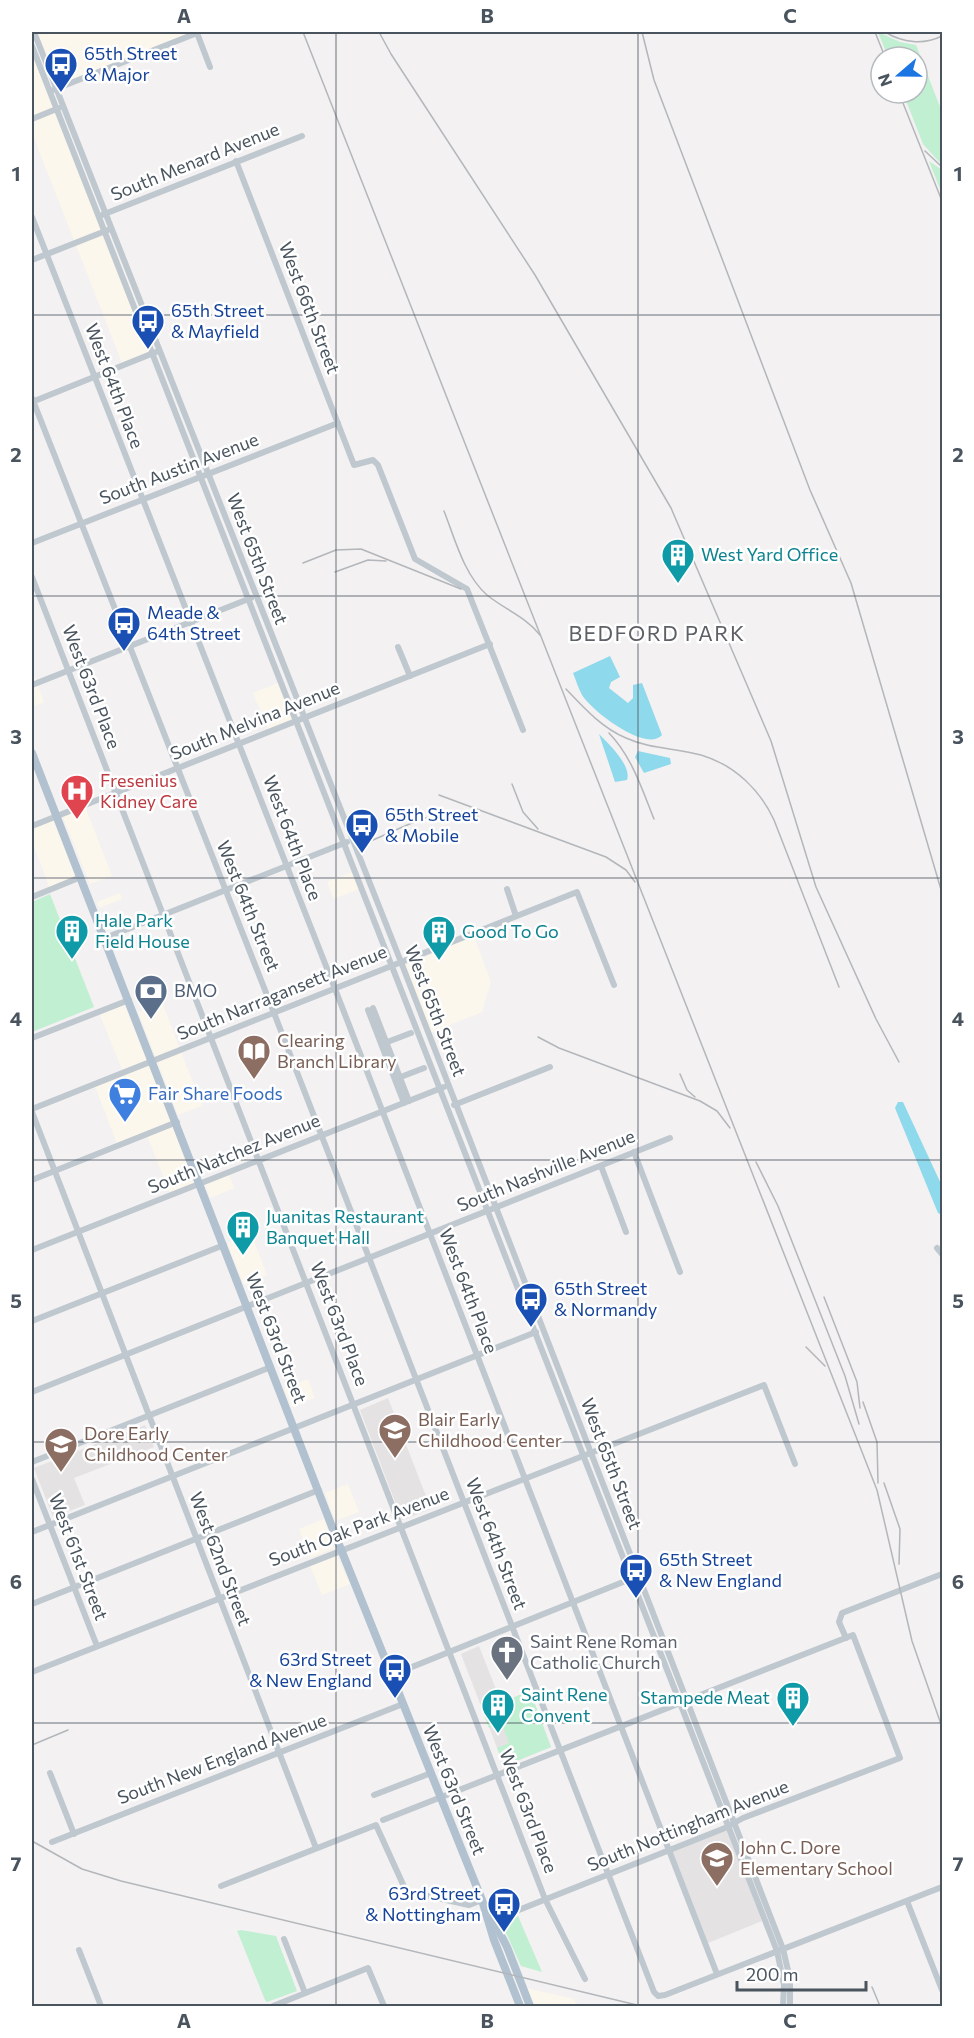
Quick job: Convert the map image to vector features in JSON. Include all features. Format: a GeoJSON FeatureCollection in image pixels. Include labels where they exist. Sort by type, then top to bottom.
{"type":"FeatureCollection","features":[{"type":"Feature","properties":{"kind":"main road","name":"West 63rd Street"},"geometry":{"type":"LineString","coordinates":[[32,755],[177,1122],[318,1490],[482,1900],[530,2007]]}},
{"type":"Feature","properties":{"kind":"main road","name":"West 63rd Street"},"geometry":{"type":"LineString","coordinates":[[491,1921],[520,2007]]}},
{"type":"Feature","properties":{"kind":"street","name":"West 65th Street"},"geometry":{"type":"LineString","coordinates":[[34,32],[53,90],[300,720],[344,843],[583,1455],[635,1578],[780,1950],[790,1979],[790,2007]]}},
{"type":"Feature","properties":{"kind":"street"},"geometry":{"type":"LineString","coordinates":[[53,90],[197,33],[210,66]]}},
{"type":"Feature","properties":{"kind":"street","name":"West 65th Street"},"geometry":{"type":"LineString","coordinates":[[32,46],[53,90]]}},
{"type":"Feature","properties":{"kind":"street"},"geometry":{"type":"LineString","coordinates":[[32,119],[60,108]]}},
{"type":"Feature","properties":{"kind":"street","name":"South Menard Avenue"},"geometry":{"type":"LineString","coordinates":[[102,215],[302,136]]}},
{"type":"Feature","properties":{"kind":"street","name":"West 66th Street"},"geometry":{"type":"LineString","coordinates":[[237,162],[354,465],[373,460],[378,465],[415,559],[467,589],[490,644]]}},
{"type":"Feature","properties":{"kind":"street","name":"West 64th Place"},"geometry":{"type":"LineString","coordinates":[[32,217],[335,988],[717,1974]]}},
{"type":"Feature","properties":{"kind":"street"},"geometry":{"type":"LineString","coordinates":[[32,260],[108,230]]}},
{"type":"Feature","properties":{"kind":"street"},"geometry":{"type":"LineString","coordinates":[[32,400],[156,352]]}},
{"type":"Feature","properties":{"kind":"street","name":"West 64th Street"},"geometry":{"type":"LineString","coordinates":[[32,400],[274,1012],[653,1990],[658,1996],[717,1974]]}},
{"type":"Feature","properties":{"kind":"street","name":"South Austin Avenue"},"geometry":{"type":"LineString","coordinates":[[32,543],[338,423]]}},
{"type":"Feature","properties":{"kind":"street","name":"West 63rd Place"},"geometry":{"type":"LineString","coordinates":[[32,577],[545,1899],[585,1979]]}},
{"type":"Feature","properties":{"kind":"street"},"geometry":{"type":"LineString","coordinates":[[32,684],[252,597]]}},
{"type":"Feature","properties":{"kind":"street"},"geometry":{"type":"LineString","coordinates":[[490,644],[523,730]]}},
{"type":"Feature","properties":{"kind":"street","name":"South Melvina Avenue"},"geometry":{"type":"LineString","coordinates":[[32,826],[490,644]]}},
{"type":"Feature","properties":{"kind":"street"},"geometry":{"type":"LineString","coordinates":[[398,647],[410,676]]}},
{"type":"Feature","properties":{"kind":"street","name":"West 65th Street"},"geometry":{"type":"LineString","coordinates":[[300,720],[401,962],[591,1452],[635,1578]]}},
{"type":"Feature","properties":{"kind":"street"},"geometry":{"type":"LineString","coordinates":[[105,938],[352,840]]}},
{"type":"Feature","properties":{"kind":"street"},"geometry":{"type":"LineString","coordinates":[[32,897],[81,878]]}},
{"type":"Feature","properties":{"kind":"street"},"geometry":{"type":"LineString","coordinates":[[507,889],[516,916]]}},
{"type":"Feature","properties":{"kind":"street","name":"South Narragansett Avenue"},"geometry":{"type":"LineString","coordinates":[[32,1110],[577,892],[614,985]]}},
{"type":"Feature","properties":{"kind":"street"},"geometry":{"type":"LineString","coordinates":[[32,1038],[129,1000]]}},
{"type":"Feature","properties":{"kind":"street"},"geometry":{"type":"LineString","coordinates":[[370,1009],[407,1102]]}},
{"type":"Feature","properties":{"kind":"street"},"geometry":{"type":"LineString","coordinates":[[384,1044],[411,1033]]}},
{"type":"Feature","properties":{"kind":"street"},"geometry":{"type":"LineString","coordinates":[[447,1107],[550,1067]]}},
{"type":"Feature","properties":{"kind":"street"},"geometry":{"type":"LineString","coordinates":[[397,1079],[424,1068]]}},
{"type":"Feature","properties":{"kind":"street","name":"South Natchez Avenue"},"geometry":{"type":"LineString","coordinates":[[32,1250],[448,1085]]}},
{"type":"Feature","properties":{"kind":"street","name":"West 62nd Street"},"geometry":{"type":"LineString","coordinates":[[32,1110],[316,1848]]}},
{"type":"Feature","properties":{"kind":"street"},"geometry":{"type":"LineString","coordinates":[[32,1180],[177,1122]]}},
{"type":"Feature","properties":{"kind":"street","name":"South Nashville Avenue"},"geometry":{"type":"LineString","coordinates":[[32,1392],[670,1138]]}},
{"type":"Feature","properties":{"kind":"street"},"geometry":{"type":"LineString","coordinates":[[634,1152],[680,1272]]}},
{"type":"Feature","properties":{"kind":"street"},"geometry":{"type":"LineString","coordinates":[[601,1166],[626,1232]]}},
{"type":"Feature","properties":{"kind":"street"},"geometry":{"type":"LineString","coordinates":[[32,1321],[224,1245]]}},
{"type":"Feature","properties":{"kind":"street"},"geometry":{"type":"LineString","coordinates":[[32,1532],[543,1329]]}},
{"type":"Feature","properties":{"kind":"street"},"geometry":{"type":"LineString","coordinates":[[32,1462],[271,1367]]}},
{"type":"Feature","properties":{"kind":"street","name":"South Oak Park Avenue"},"geometry":{"type":"LineString","coordinates":[[32,1672],[764,1384],[795,1464]]}},
{"type":"Feature","properties":{"kind":"street","name":"West 61st Street"},"geometry":{"type":"LineString","coordinates":[[32,1479],[97,1646]]}},
{"type":"Feature","properties":{"kind":"street"},"geometry":{"type":"LineString","coordinates":[[32,1604],[318,1490]]}},
{"type":"Feature","properties":{"kind":"street"},"geometry":{"type":"LineString","coordinates":[[383,1820],[849,1637],[839,1622],[842,1613],[942,1575]]}},
{"type":"Feature","properties":{"kind":"street"},"geometry":{"type":"LineString","coordinates":[[392,1674],[635,1578]]}},
{"type":"Feature","properties":{"kind":"street","name":"South Nottingham Avenue"},"geometry":{"type":"LineString","coordinates":[[491,1921],[900,1758],[849,1637]]}},
{"type":"Feature","properties":{"kind":"street","name":"South New England Avenue"},"geometry":{"type":"LineString","coordinates":[[52,1842],[404,1704]]}},
{"type":"Feature","properties":{"kind":"street"},"geometry":{"type":"LineString","coordinates":[[50,1773],[74,1834]]}},
{"type":"Feature","properties":{"kind":"street"},"geometry":{"type":"LineString","coordinates":[[374,1795],[431,1773]]}},
{"type":"Feature","properties":{"kind":"street"},"geometry":{"type":"LineString","coordinates":[[220,1886],[376,1825],[406,1891],[470,1905],[482,1900]]}},
{"type":"Feature","properties":{"kind":"street"},"geometry":{"type":"LineString","coordinates":[[717,1974],[942,1887]]}},
{"type":"Feature","properties":{"kind":"street"},"geometry":{"type":"LineString","coordinates":[[907,1901],[942,1990]]}},
{"type":"Feature","properties":{"kind":"street"},"geometry":{"type":"LineString","coordinates":[[284,1938],[305,1993]]}},
{"type":"Feature","properties":{"kind":"street"},"geometry":{"type":"LineString","coordinates":[[79,1950],[101,2007]]}},
{"type":"Feature","properties":{"kind":"street","name":"West 65th Street"},"geometry":{"type":"LineString","coordinates":[[780,1950],[783,2007]]}},
{"type":"Feature","properties":{"kind":"street"},"geometry":{"type":"LineString","coordinates":[[273,2007],[368,1968],[384,2007]]}},
{"type":"Feature","properties":{"kind":"shaded area"},"geometry":{"type":"Polygon","coordinates":[[[34,32],[188,32],[189,33],[54,87],[34,32]]]}},
{"type":"Feature","properties":{"kind":"shaded area"},"geometry":{"type":"Polygon","coordinates":[[[32,54],[149,352],[122,363],[32,133],[32,54]]]}},
{"type":"Feature","properties":{"kind":"shaded area"},"geometry":{"type":"Polygon","coordinates":[[[32,670],[44,702],[32,707],[32,670]]]}},
{"type":"Feature","properties":{"kind":"shaded area"},"geometry":{"type":"Polygon","coordinates":[[[280,682],[294,719],[268,729],[253,693],[280,682]]]}},
{"type":"Feature","properties":{"kind":"shaded area"},"geometry":{"type":"Polygon","coordinates":[[[85,806],[112,876],[90,884],[62,815],[85,806]]]}},
{"type":"Feature","properties":{"kind":"shaded area"},"geometry":{"type":"Polygon","coordinates":[[[53,819],[76,878],[50,889],[32,841],[32,827],[53,819]]]}},
{"type":"Feature","properties":{"kind":"shaded area"},"geometry":{"type":"Polygon","coordinates":[[[352,872],[359,889],[334,899],[327,882],[352,872]]]}},
{"type":"Feature","properties":{"kind":"shaded area"},"geometry":{"type":"Polygon","coordinates":[[[120,893],[122,899],[99,908],[97,902],[120,893]]]}},
{"type":"Feature","properties":{"kind":"shaded area"},"geometry":{"type":"Polygon","coordinates":[[[474,936],[491,982],[482,1012],[430,1033],[404,966],[474,936]]]}},
{"type":"Feature","properties":{"kind":"shaded area"},"geometry":{"type":"Polygon","coordinates":[[[162,1002],[202,1106],[178,1115],[138,1012],[162,1002]]]}},
{"type":"Feature","properties":{"kind":"shaded area"},"geometry":{"type":"Polygon","coordinates":[[[124,1003],[196,1184],[170,1194],[146,1133],[117,1144],[94,1084],[123,1072],[99,1013],[124,1003]]]}},
{"type":"Feature","properties":{"kind":"shaded area"},"geometry":{"type":"Polygon","coordinates":[[[228,1173],[234,1188],[210,1198],[204,1182],[228,1173]]]}},
{"type":"Feature","properties":{"kind":"shaded area"},"geometry":{"type":"Polygon","coordinates":[[[251,1233],[267,1275],[244,1285],[227,1243],[251,1233]]]}},
{"type":"Feature","properties":{"kind":"shaded area"},"geometry":{"type":"Polygon","coordinates":[[[308,1379],[315,1398],[291,1407],[284,1389],[308,1379]]]}},
{"type":"Feature","properties":{"kind":"shaded area","name":"Blair Early Childhood Center"},"geometry":{"type":"Polygon","coordinates":[[[388,1398],[431,1509],[402,1520],[360,1410],[388,1398]]]}},
{"type":"Feature","properties":{"kind":"shaded area","name":"Dore Early Childhood Center"},"geometry":{"type":"Polygon","coordinates":[[[145,1425],[154,1447],[74,1478],[85,1505],[53,1517],[34,1468],[145,1425]]]}},
{"type":"Feature","properties":{"kind":"shaded area"},"geometry":{"type":"Polygon","coordinates":[[[348,1484],[359,1512],[335,1521],[325,1493],[348,1484]]]}},
{"type":"Feature","properties":{"kind":"shaded area"},"geometry":{"type":"Polygon","coordinates":[[[324,1519],[334,1548],[310,1558],[299,1529],[324,1519]]]}},
{"type":"Feature","properties":{"kind":"shaded area"},"geometry":{"type":"Polygon","coordinates":[[[337,1556],[350,1584],[322,1595],[310,1566],[337,1556]]]}},
{"type":"Feature","properties":{"kind":"shaded area"},"geometry":{"type":"Polygon","coordinates":[[[479,1646],[501,1702],[530,1691],[551,1747],[504,1766],[461,1654],[479,1646]]]}},
{"type":"Feature","properties":{"kind":"shaded area","name":"John C. Dore Elementary School"},"geometry":{"type":"Polygon","coordinates":[[[727,1830],[762,1921],[708,1943],[672,1852],[727,1830]]]}},
{"type":"Feature","properties":{"kind":"shaded area"},"geometry":{"type":"Polygon","coordinates":[[[526,1988],[574,1999],[577,2006],[533,2006],[526,1988]]]}},
{"type":"Feature","properties":{"kind":"green space"},"geometry":{"type":"Polygon","coordinates":[[[878,32],[900,42],[916,45],[883,45],[878,32]]]}},
{"type":"Feature","properties":{"kind":"green space"},"geometry":{"type":"Polygon","coordinates":[[[929,78],[942,112],[942,165],[923,144],[908,105],[929,105],[929,78]]]}},
{"type":"Feature","properties":{"kind":"green space"},"geometry":{"type":"Polygon","coordinates":[[[929,161],[942,170],[942,194],[929,161]]]}},
{"type":"Feature","properties":{"kind":"green space"},"geometry":{"type":"Polygon","coordinates":[[[50,894],[94,1007],[32,1032],[32,902],[50,894]]]}},
{"type":"Feature","properties":{"kind":"green space"},"geometry":{"type":"Polygon","coordinates":[[[530,1691],[551,1747],[504,1766],[497,1748],[509,1743],[502,1724],[489,1728],[482,1710],[530,1691]]]}},
{"type":"Feature","properties":{"kind":"green space"},"geometry":{"type":"Polygon","coordinates":[[[518,1916],[542,1972],[521,1966],[502,1924],[518,1916]]]}},
{"type":"Feature","properties":{"kind":"green space"},"geometry":{"type":"Polygon","coordinates":[[[237,1931],[276,1936],[297,1991],[267,2002],[265,2000],[237,1931]]]}},
{"type":"Feature","properties":{"kind":"water"},"geometry":{"type":"Polygon","coordinates":[[[610,656],[620,677],[611,682],[609,688],[628,703],[633,698],[633,685],[642,683],[662,735],[654,739],[644,739],[620,728],[596,711],[582,695],[573,673],[610,656]]]}},
{"type":"Feature","properties":{"kind":"water"},"geometry":{"type":"Polygon","coordinates":[[[599,734],[623,762],[628,774],[627,780],[615,782],[599,734]]]}},
{"type":"Feature","properties":{"kind":"water"},"geometry":{"type":"Polygon","coordinates":[[[638,751],[670,758],[671,764],[644,773],[635,757],[638,751]]]}},
{"type":"Feature","properties":{"kind":"water"},"geometry":{"type":"Polygon","coordinates":[[[898,1102],[903,1102],[942,1186],[942,1215],[938,1213],[895,1108],[898,1102]]]}},
{"type":"Feature","properties":{"kind":"railway"},"geometry":{"type":"LineString","coordinates":[[303,32],[877,1490],[912,1641],[942,1727]]}},
{"type":"Feature","properties":{"kind":"railway"},"geometry":{"type":"LineString","coordinates":[[379,32],[535,275],[671,508],[771,741],[816,887],[876,1019],[899,1062]]}},
{"type":"Feature","properties":{"kind":"railway"},"geometry":{"type":"LineString","coordinates":[[642,32],[654,80],[810,490],[851,583],[942,893]]}},
{"type":"Feature","properties":{"kind":"railway"},"geometry":{"type":"LineString","coordinates":[[875,32],[880,45]]}},
{"type":"Feature","properties":{"kind":"railway"},"geometry":{"type":"LineString","coordinates":[[885,32],[899,39],[914,42],[928,41],[942,36]]}},
{"type":"Feature","properties":{"kind":"railway"},"geometry":{"type":"LineString","coordinates":[[904,105],[942,201]]}},
{"type":"Feature","properties":{"kind":"railway"},"geometry":{"type":"LineString","coordinates":[[925,151],[942,167]]}},
{"type":"Feature","properties":{"kind":"railway"},"geometry":{"type":"LineString","coordinates":[[444,511],[466,567],[479,587],[487,595],[522,618],[540,635]]}},
{"type":"Feature","properties":{"kind":"railway"},"geometry":{"type":"LineString","coordinates":[[303,563],[336,550],[361,549],[461,589]]}},
{"type":"Feature","properties":{"kind":"railway"},"geometry":{"type":"LineString","coordinates":[[335,572],[368,560],[386,561]]}},
{"type":"Feature","properties":{"kind":"railway"},"geometry":{"type":"LineString","coordinates":[[566,689],[594,717],[617,734],[635,742],[713,759],[735,772],[754,789],[774,820],[839,987]]}},
{"type":"Feature","properties":{"kind":"railway"},"geometry":{"type":"LineString","coordinates":[[609,733],[630,763],[654,819]]}},
{"type":"Feature","properties":{"kind":"railway"},"geometry":{"type":"LineString","coordinates":[[512,784],[523,812],[538,829]]}},
{"type":"Feature","properties":{"kind":"railway"},"geometry":{"type":"LineString","coordinates":[[439,795],[606,857],[626,870],[635,882]]}},
{"type":"Feature","properties":{"kind":"railway"},"geometry":{"type":"LineString","coordinates":[[373,840],[438,814],[451,812],[478,816]]}},
{"type":"Feature","properties":{"kind":"railway"},"geometry":{"type":"LineString","coordinates":[[538,1037],[559,1048],[700,1101],[717,1111],[730,1128]]}},
{"type":"Feature","properties":{"kind":"railway"},"geometry":{"type":"LineString","coordinates":[[680,1074],[687,1090],[695,1097]]}},
{"type":"Feature","properties":{"kind":"railway"},"geometry":{"type":"LineString","coordinates":[[756,1162],[778,1206],[845,1376],[859,1424]]}},
{"type":"Feature","properties":{"kind":"railway"},"geometry":{"type":"LineString","coordinates":[[824,1297],[857,1382],[860,1408]]}},
{"type":"Feature","properties":{"kind":"railway"},"geometry":{"type":"LineString","coordinates":[[806,1347],[825,1366]]}},
{"type":"Feature","properties":{"kind":"railway"},"geometry":{"type":"LineString","coordinates":[[863,1402],[877,1442],[878,1483]]}},
{"type":"Feature","properties":{"kind":"railway"},"geometry":{"type":"LineString","coordinates":[[884,1483],[900,1529],[899,1564]]}},
{"type":"Feature","properties":{"kind":"railway"},"geometry":{"type":"LineString","coordinates":[[32,1745],[68,1730]]}},
{"type":"Feature","properties":{"kind":"railway"},"geometry":{"type":"LineString","coordinates":[[32,1841],[82,1869],[121,1881],[641,2006]]}},
{"type":"Feature","properties":{"kind":"railway"},"geometry":{"type":"LineString","coordinates":[[872,1987],[880,2006]]}},
{"type":"Feature","properties":{"kind":"place","name":"65th Street & Major"},"geometry":{"type":"Point","coordinates":[61,93]}},
{"type":"Feature","properties":{"kind":"place","name":"65th Street & Mayfield"},"geometry":{"type":"Point","coordinates":[148,350]}},
{"type":"Feature","properties":{"kind":"place","name":"West Yard Office"},"geometry":{"type":"Point","coordinates":[678,584]}},
{"type":"Feature","properties":{"kind":"place","name":"Meade & 64th Street"},"geometry":{"type":"Point","coordinates":[124,652]}},
{"type":"Feature","properties":{"kind":"place","name":"Fresenius Kidney Care"},"geometry":{"type":"Point","coordinates":[77,820]}},
{"type":"Feature","properties":{"kind":"place","name":"65th Street & Mobile"},"geometry":{"type":"Point","coordinates":[362,854]}},
{"type":"Feature","properties":{"kind":"place","name":"Hale Park Field House"},"geometry":{"type":"Point","coordinates":[72,960]}},
{"type":"Feature","properties":{"kind":"place","name":"Good To Go"},"geometry":{"type":"Point","coordinates":[439,961]}},
{"type":"Feature","properties":{"kind":"place","name":"BMO"},"geometry":{"type":"Point","coordinates":[151,1020]}},
{"type":"Feature","properties":{"kind":"place","name":"Clearing Branch Library"},"geometry":{"type":"Point","coordinates":[254,1080]}},
{"type":"Feature","properties":{"kind":"place","name":"Fair Share Foods"},"geometry":{"type":"Point","coordinates":[125,1123]}},
{"type":"Feature","properties":{"kind":"place","name":"Juanitas Restaurant Banquet Hall"},"geometry":{"type":"Point","coordinates":[243,1256]}},
{"type":"Feature","properties":{"kind":"place","name":"65th Street & Normandy"},"geometry":{"type":"Point","coordinates":[531,1328]}},
{"type":"Feature","properties":{"kind":"place","name":"Blair Early Childhood Center"},"geometry":{"type":"Point","coordinates":[395,1459]}},
{"type":"Feature","properties":{"kind":"place","name":"Dore Early Childhood Center"},"geometry":{"type":"Point","coordinates":[61,1473]}},
{"type":"Feature","properties":{"kind":"place","name":"65th Street & New England"},"geometry":{"type":"Point","coordinates":[636,1599]}},
{"type":"Feature","properties":{"kind":"place","name":"Saint Rene Roman Catholic Church"},"geometry":{"type":"Point","coordinates":[507,1681]}},
{"type":"Feature","properties":{"kind":"place","name":"63rd Street & New England"},"geometry":{"type":"Point","coordinates":[395,1699]}},
{"type":"Feature","properties":{"kind":"place","name":"Stampede Meat"},"geometry":{"type":"Point","coordinates":[793,1727]}},
{"type":"Feature","properties":{"kind":"place","name":"Saint Rene Convent"},"geometry":{"type":"Point","coordinates":[498,1734]}},
{"type":"Feature","properties":{"kind":"place","name":"John C. Dore Elementary School"},"geometry":{"type":"Point","coordinates":[717,1887]}},
{"type":"Feature","properties":{"kind":"place","name":"63rd Street & Nottingham"},"geometry":{"type":"Point","coordinates":[504,1933]}},
{"type":"Feature","properties":{"kind":"district","name":"BEDFORD PARK"},"geometry":{"type":"Point","coordinates":[657,634]}}]}
